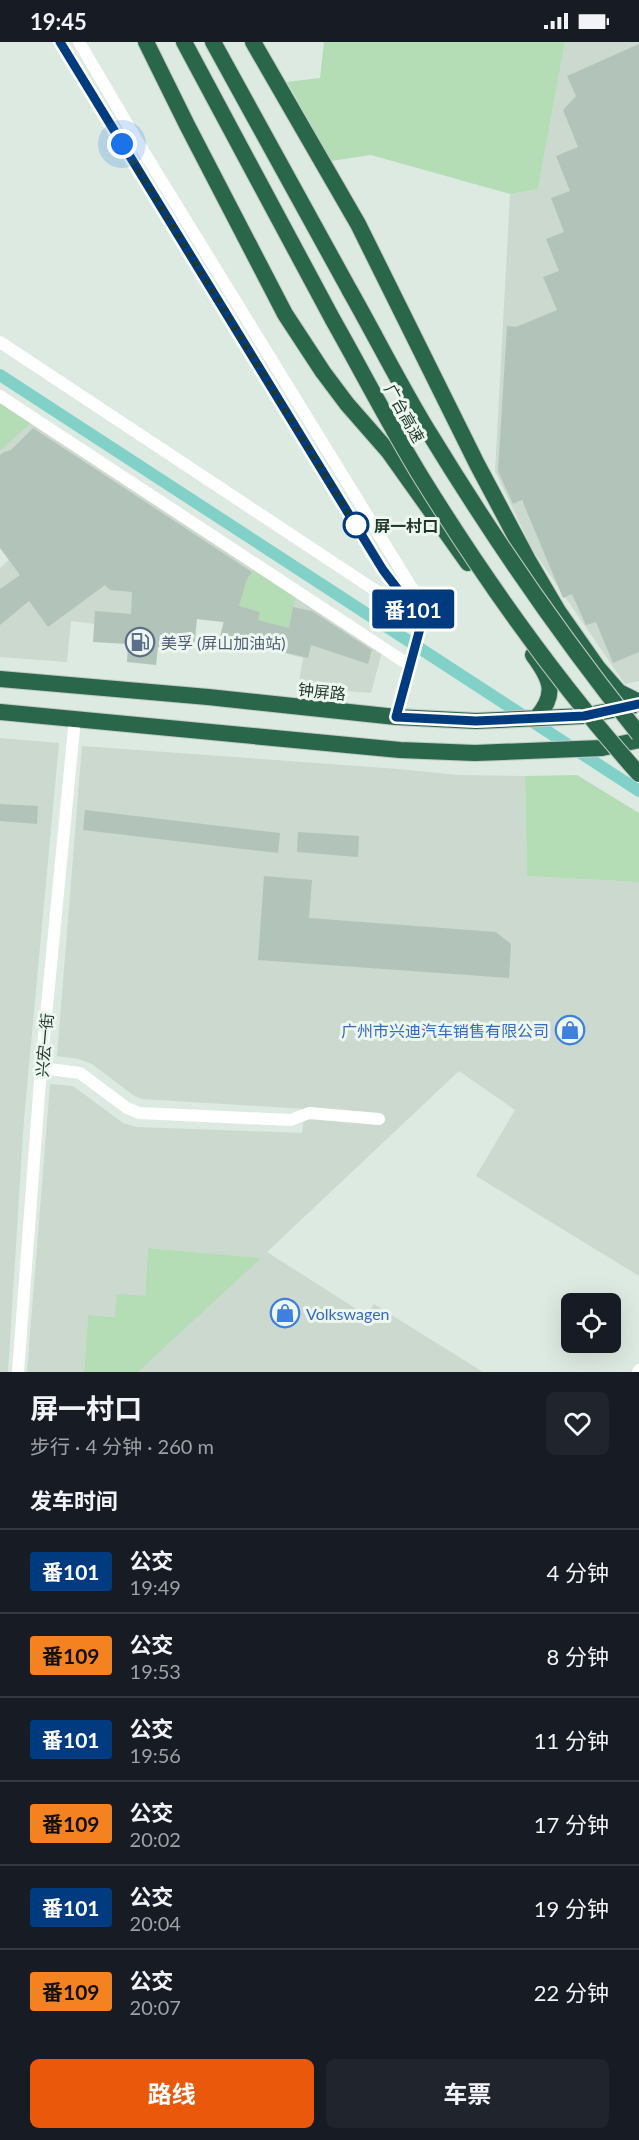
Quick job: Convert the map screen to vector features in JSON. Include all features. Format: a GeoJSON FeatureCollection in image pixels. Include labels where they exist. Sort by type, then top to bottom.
{"type":"FeatureCollection","features":[{"type":"Feature","properties":{"kind":"highway"},"geometry":{"type":"LineString","coordinates":[[146,42],[285,314],[322,372],[346,404],[389,452],[542,667],[550,688],[545,707],[537,717]]}},
{"type":"Feature","properties":{"kind":"highway","name":"广台高速"},"geometry":{"type":"LineString","coordinates":[[184,42],[333,320],[422,477],[502,602],[567,688],[639,774]]}},
{"type":"Feature","properties":{"kind":"highway","name":"广台高速"},"geometry":{"type":"LineString","coordinates":[[213,42],[433,439],[579,659],[639,734]]}},
{"type":"Feature","properties":{"kind":"highway"},"geometry":{"type":"LineString","coordinates":[[253,42],[358,224],[477,464],[548,596],[613,687],[639,703]]}},
{"type":"Feature","properties":{"kind":"highway","name":"钟屏路"},"geometry":{"type":"LineString","coordinates":[[0,679],[200,696],[396,717],[476,721],[584,716],[639,703]]}},
{"type":"Feature","properties":{"kind":"highway"},"geometry":{"type":"LineString","coordinates":[[0,712],[400,750],[475,753],[602,748],[639,740]]}},
{"type":"Feature","properties":{"kind":"street"},"geometry":{"type":"LineString","coordinates":[[60,42],[383,570],[422,621]]}},
{"type":"Feature","properties":{"kind":"street"},"geometry":{"type":"LineString","coordinates":[[79,42],[421,603],[422,621],[396,717]]}},
{"type":"Feature","properties":{"kind":"street"},"geometry":{"type":"LineString","coordinates":[[0,342],[422,621]]}},
{"type":"Feature","properties":{"kind":"street"},"geometry":{"type":"LineString","coordinates":[[0,396],[411,659]]}},
{"type":"Feature","properties":{"kind":"street","name":"兴宏一街"},"geometry":{"type":"LineString","coordinates":[[18,1372],[41,1068],[75,718]]}},
{"type":"Feature","properties":{"kind":"street"},"geometry":{"type":"LineString","coordinates":[[41,1068],[80,1073],[126,1108],[139,1113],[291,1120],[309,1113],[379,1119]]}},
{"type":"Feature","properties":{"kind":"shaded area"},"geometry":{"type":"Polygon","coordinates":[[[565,42],[639,42],[639,681],[625,684],[532,549],[495,471],[510,194],[538,189],[565,42]]]}},
{"type":"Feature","properties":{"kind":"shaded area"},"geometry":{"type":"Polygon","coordinates":[[[31,423],[382,652],[371,693],[298,687],[303,658],[220,637],[223,622],[197,619],[95,624],[71,621],[67,662],[0,657],[0,568],[9,560],[0,548],[0,451],[31,423]]]}},
{"type":"Feature","properties":{"kind":"shaded area"},"geometry":{"type":"Polygon","coordinates":[[[0,738],[59,743],[24,1119],[8,1372],[0,1372],[0,738]]]}},
{"type":"Feature","properties":{"kind":"shaded area"},"geometry":{"type":"Polygon","coordinates":[[[82,746],[459,775],[525,776],[527,876],[639,882],[639,1276],[476,1176],[515,1110],[459,1071],[267,1252],[366,1315],[374,1304],[483,1372],[138,1372],[260,1258],[148,1248],[145,1296],[115,1317],[88,1315],[84,1372],[27,1372],[50,1084],[73,1086],[123,1123],[137,1127],[302,1133],[305,1109],[142,1099],[133,1095],[92,1064],[79,1059],[57,1056],[82,746]]]}},
{"type":"Feature","properties":{"kind":"green space"},"geometry":{"type":"Polygon","coordinates":[[[324,42],[565,42],[538,189],[510,194],[371,155],[331,161],[287,82],[320,78],[324,42]]]}},
{"type":"Feature","properties":{"kind":"green space"},"geometry":{"type":"Polygon","coordinates":[[[0,402],[31,423],[0,451],[0,402]]]}},
{"type":"Feature","properties":{"kind":"green space"},"geometry":{"type":"Polygon","coordinates":[[[254,568],[296,596],[289,628],[258,620],[260,612],[239,606],[247,579],[254,568]]]}},
{"type":"Feature","properties":{"kind":"green space"},"geometry":{"type":"Polygon","coordinates":[[[577,775],[639,813],[639,882],[527,876],[525,776],[577,775]]]}},
{"type":"Feature","properties":{"kind":"green space"},"geometry":{"type":"Polygon","coordinates":[[[148,1248],[261,1258],[138,1372],[84,1372],[88,1315],[115,1317],[117,1294],[145,1296],[148,1248]]]}},
{"type":"Feature","properties":{"kind":"building"},"geometry":{"type":"Polygon","coordinates":[[[639,44],[639,652],[613,663],[596,622],[586,625],[572,594],[563,598],[522,500],[513,504],[498,471],[507,326],[516,327],[557,310],[543,277],[559,271],[546,239],[564,232],[551,198],[570,191],[556,156],[578,147],[563,110],[576,96],[567,76],[639,44]]]}},
{"type":"Feature","properties":{"kind":"building"},"geometry":{"type":"Polygon","coordinates":[[[33,428],[252,572],[247,579],[239,606],[260,612],[258,620],[289,628],[293,607],[312,611],[372,650],[368,664],[311,645],[308,658],[220,637],[224,622],[197,619],[194,649],[158,647],[156,665],[127,662],[128,644],[93,642],[95,611],[131,614],[132,592],[110,590],[105,585],[48,627],[29,601],[0,625],[0,589],[20,575],[0,548],[0,455],[11,450],[33,428]]]}},
{"type":"Feature","properties":{"kind":"building"},"geometry":{"type":"Polygon","coordinates":[[[0,804],[38,806],[37,824],[0,821],[0,804]]]}},
{"type":"Feature","properties":{"kind":"building"},"geometry":{"type":"Polygon","coordinates":[[[85,810],[280,833],[278,853],[83,830],[85,810]]]}},
{"type":"Feature","properties":{"kind":"building"},"geometry":{"type":"Polygon","coordinates":[[[298,832],[359,836],[358,857],[297,852],[298,832]]]}},
{"type":"Feature","properties":{"kind":"building"},"geometry":{"type":"Polygon","coordinates":[[[264,876],[312,880],[309,918],[496,932],[511,944],[509,978],[258,960],[264,876]]]}},
{"type":"Feature","properties":{"kind":"waterway"},"geometry":{"type":"LineString","coordinates":[[0,375],[639,791]]}},
{"type":"Feature","properties":{"kind":"bus line","name":"番101"},"geometry":{"type":"LineString","coordinates":[[60,42],[383,570],[422,621],[396,717],[476,721],[584,716],[639,704]]}},
{"type":"Feature","properties":{"kind":"place","name":"屏一村口"},"geometry":{"type":"Point","coordinates":[356,525]}},
{"type":"Feature","properties":{"kind":"place","name":"美孚 (屏山加油站)"},"geometry":{"type":"Point","coordinates":[140,642]}},
{"type":"Feature","properties":{"kind":"place","name":"广州市兴迪汽车销售有限公司"},"geometry":{"type":"Point","coordinates":[570,1030]}},
{"type":"Feature","properties":{"kind":"place","name":"Volkswagen"},"geometry":{"type":"Point","coordinates":[285,1313]}},
{"type":"Feature","properties":{"kind":"route"},"geometry":{"type":"LineString","coordinates":[[122,144],[358,529],[356,525]]}}]}
